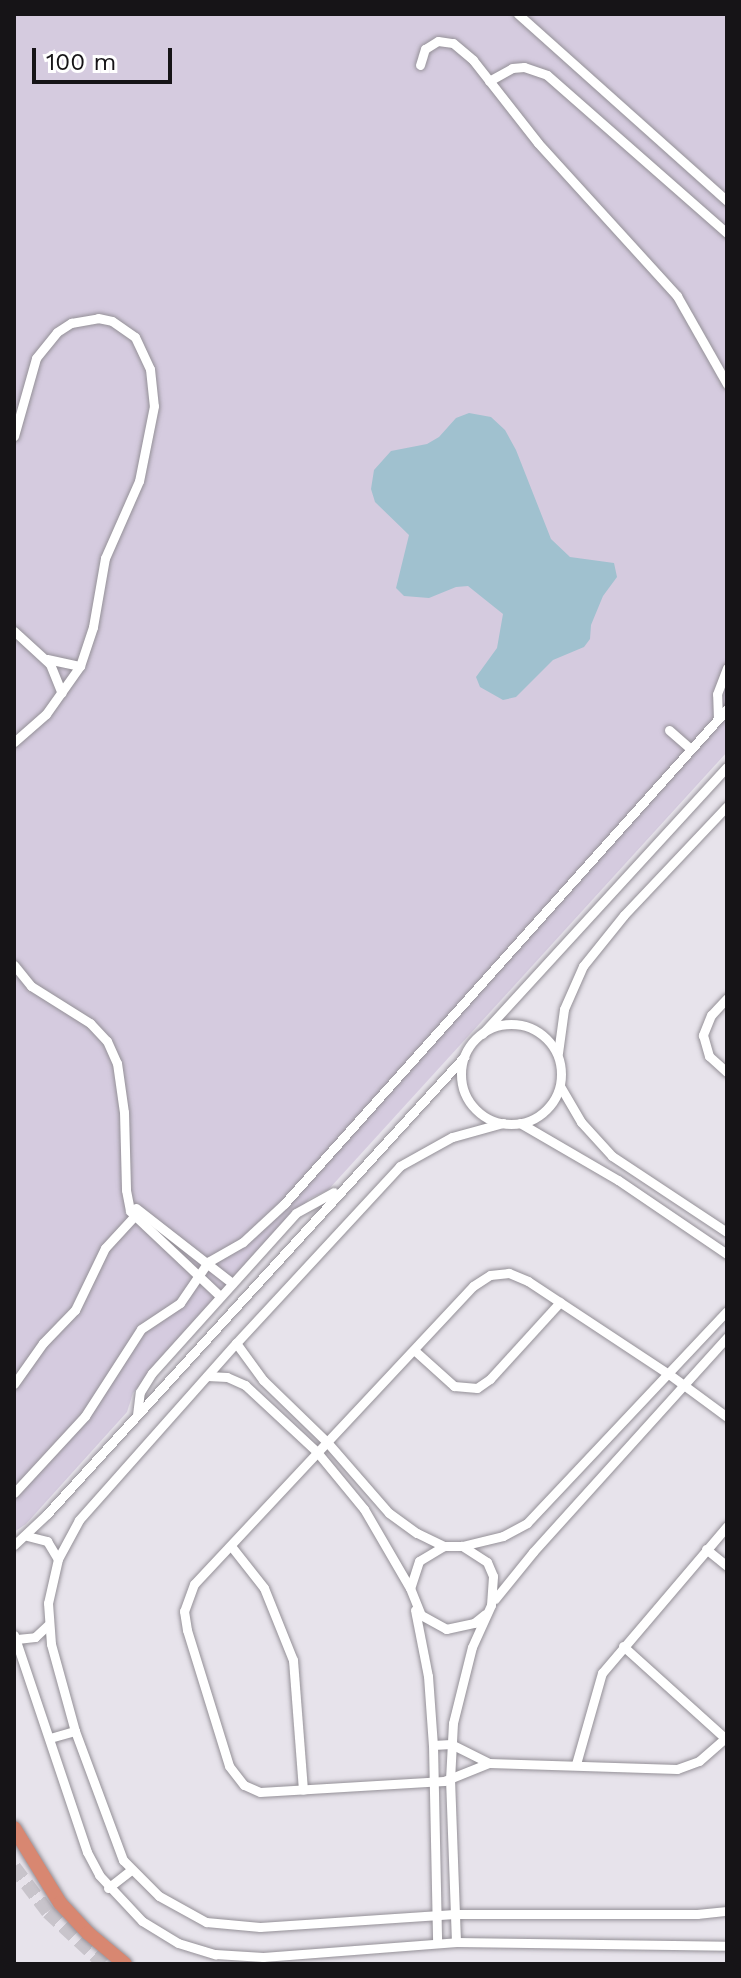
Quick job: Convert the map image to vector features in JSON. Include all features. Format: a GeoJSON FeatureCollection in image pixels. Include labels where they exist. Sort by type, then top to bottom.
{"type":"FeatureCollection","features":[{"type":"Feature","properties":{"kind":"highway"},"geometry":{"type":"LineString","coordinates":[[14,1828],[60,1903],[88,1933],[125,1964]]}},
{"type":"Feature","properties":{"kind":"street"},"geometry":{"type":"LineString","coordinates":[[518,14],[727,201]]}},
{"type":"Feature","properties":{"kind":"street"},"geometry":{"type":"LineString","coordinates":[[420,65],[425,49],[446,40],[473,60],[538,143],[677,296],[727,384]]}},
{"type":"Feature","properties":{"kind":"street"},"geometry":{"type":"LineString","coordinates":[[489,81],[512,68],[524,67],[547,75],[727,233]]}},
{"type":"Feature","properties":{"kind":"street"},"geometry":{"type":"LineString","coordinates":[[14,436],[36,358],[57,332],[71,323],[98,318],[112,321],[135,337],[151,378],[152,427],[136,491],[105,558],[91,636],[80,666],[40,721],[14,742]]}},
{"type":"Feature","properties":{"kind":"street"},"geometry":{"type":"LineString","coordinates":[[14,631],[55,672],[62,693]]}},
{"type":"Feature","properties":{"kind":"street"},"geometry":{"type":"LineString","coordinates":[[44,658],[80,666]]}},
{"type":"Feature","properties":{"kind":"street"},"geometry":{"type":"LineString","coordinates":[[718,719],[717,694],[727,668]]}},
{"type":"Feature","properties":{"kind":"street"},"geometry":{"type":"LineString","coordinates":[[14,1493],[85,1416],[133,1339],[153,1320],[180,1303],[208,1262],[243,1242],[284,1204],[727,709]]}},
{"type":"Feature","properties":{"kind":"street"},"geometry":{"type":"LineString","coordinates":[[669,730],[691,749]]}},
{"type":"Feature","properties":{"kind":"street"},"geometry":{"type":"LineString","coordinates":[[14,1545],[27,1536],[727,767]]}},
{"type":"Feature","properties":{"kind":"street"},"geometry":{"type":"LineString","coordinates":[[727,806],[624,915],[583,966],[564,1009],[558,1057],[560,1086],[581,1122],[612,1156],[727,1232]]}},
{"type":"Feature","properties":{"kind":"street"},"geometry":{"type":"LineString","coordinates":[[14,965],[19,977],[90,1023],[111,1048],[124,1112],[134,1211],[220,1296]]}},
{"type":"Feature","properties":{"kind":"street"},"geometry":{"type":"LineString","coordinates":[[727,998],[711,1015],[703,1035],[709,1056],[727,1072]]}},
{"type":"Feature","properties":{"kind":"street"},"geometry":{"type":"LineString","coordinates":[[482,1034],[493,1027],[519,1025],[543,1035],[558,1057]]}},
{"type":"Feature","properties":{"kind":"street"},"geometry":{"type":"LineString","coordinates":[[464,1057],[461,1071],[468,1099],[489,1119],[520,1123],[546,1111],[560,1086]]}},
{"type":"Feature","properties":{"kind":"street"},"geometry":{"type":"LineString","coordinates":[[503,1123],[443,1141],[400,1166],[92,1503],[58,1559],[50,1585],[48,1625],[75,1731],[110,1832],[131,1870],[174,1907],[206,1922],[260,1927],[455,1914],[697,1914],[727,1911]]}},
{"type":"Feature","properties":{"kind":"street"},"geometry":{"type":"LineString","coordinates":[[520,1123],[618,1180],[727,1254]]}},
{"type":"Feature","properties":{"kind":"street"},"geometry":{"type":"LineString","coordinates":[[137,1415],[145,1382],[220,1296],[301,1209],[340,1189]]}},
{"type":"Feature","properties":{"kind":"street"},"geometry":{"type":"LineString","coordinates":[[134,1211],[208,1262],[232,1283]]}},
{"type":"Feature","properties":{"kind":"street"},"geometry":{"type":"LineString","coordinates":[[14,1384],[43,1343],[75,1310],[105,1248],[134,1211]]}},
{"type":"Feature","properties":{"kind":"street"},"geometry":{"type":"LineString","coordinates":[[623,1646],[726,1738],[699,1761],[677,1769],[489,1763],[450,1780],[260,1792],[244,1785],[233,1774],[187,1630],[184,1611],[189,1592],[473,1286],[490,1275],[519,1276],[670,1375],[727,1417]]}},
{"type":"Feature","properties":{"kind":"street"},"geometry":{"type":"LineString","coordinates":[[414,1350],[454,1386],[477,1388],[490,1379],[560,1302]]}},
{"type":"Feature","properties":{"kind":"street"},"geometry":{"type":"LineString","coordinates":[[236,1343],[263,1380],[327,1442],[389,1513],[417,1533],[444,1546],[462,1546],[503,1536],[527,1523],[670,1375],[727,1311]]}},
{"type":"Feature","properties":{"kind":"street"},"geometry":{"type":"LineString","coordinates":[[413,1603],[421,1615],[446,1629],[461,1628],[488,1610],[533,1552],[727,1337]]}},
{"type":"Feature","properties":{"kind":"street"},"geometry":{"type":"LineString","coordinates":[[207,1376],[227,1377],[245,1385],[317,1452],[364,1509],[410,1588],[428,1676],[433,1745],[437,1942]]}},
{"type":"Feature","properties":{"kind":"street"},"geometry":{"type":"LineString","coordinates":[[576,1764],[595,1690],[623,1646],[727,1526]]}},
{"type":"Feature","properties":{"kind":"street"},"geometry":{"type":"LineString","coordinates":[[27,1536],[47,1541],[58,1559]]}},
{"type":"Feature","properties":{"kind":"street"},"geometry":{"type":"LineString","coordinates":[[231,1546],[264,1588],[290,1649],[297,1683],[303,1790]]}},
{"type":"Feature","properties":{"kind":"street"},"geometry":{"type":"LineString","coordinates":[[410,1588],[419,1561],[444,1546]]}},
{"type":"Feature","properties":{"kind":"street"},"geometry":{"type":"LineString","coordinates":[[456,1942],[451,1744],[461,1685],[488,1610],[493,1576],[487,1562],[462,1546]]}},
{"type":"Feature","properties":{"kind":"street"},"geometry":{"type":"LineString","coordinates":[[706,1549],[727,1566]]}},
{"type":"Feature","properties":{"kind":"street"},"geometry":{"type":"LineString","coordinates":[[48,1625],[35,1637],[16,1637],[87,1852],[108,1888],[159,1933],[199,1951],[263,1957],[437,1942],[727,1946]]}},
{"type":"Feature","properties":{"kind":"street"},"geometry":{"type":"LineString","coordinates":[[50,1738],[75,1731]]}},
{"type":"Feature","properties":{"kind":"street"},"geometry":{"type":"LineString","coordinates":[[433,1745],[451,1744],[489,1763]]}},
{"type":"Feature","properties":{"kind":"street"},"geometry":{"type":"LineString","coordinates":[[108,1888],[131,1870]]}},
{"type":"Feature","properties":{"kind":"shaded area"},"geometry":{"type":"Polygon","coordinates":[[[14,14],[727,14],[727,752],[328,1190],[309,1199],[133,1393],[127,1412],[26,1524],[14,1532],[14,14]]]}},
{"type":"Feature","properties":{"kind":"water"},"geometry":{"type":"Polygon","coordinates":[[[469,413],[491,417],[505,430],[551,539],[570,557],[614,563],[617,577],[603,596],[591,625],[590,639],[584,647],[553,660],[516,697],[503,700],[480,687],[476,677],[497,648],[503,614],[468,586],[456,587],[429,598],[404,596],[396,588],[409,535],[375,502],[371,489],[374,470],[391,451],[427,444],[439,437],[456,418],[469,413]]]}},
{"type":"Feature","properties":{"kind":"tunnel"},"geometry":{"type":"LineString","coordinates":[[14,1867],[48,1912],[104,1964]]}}]}
